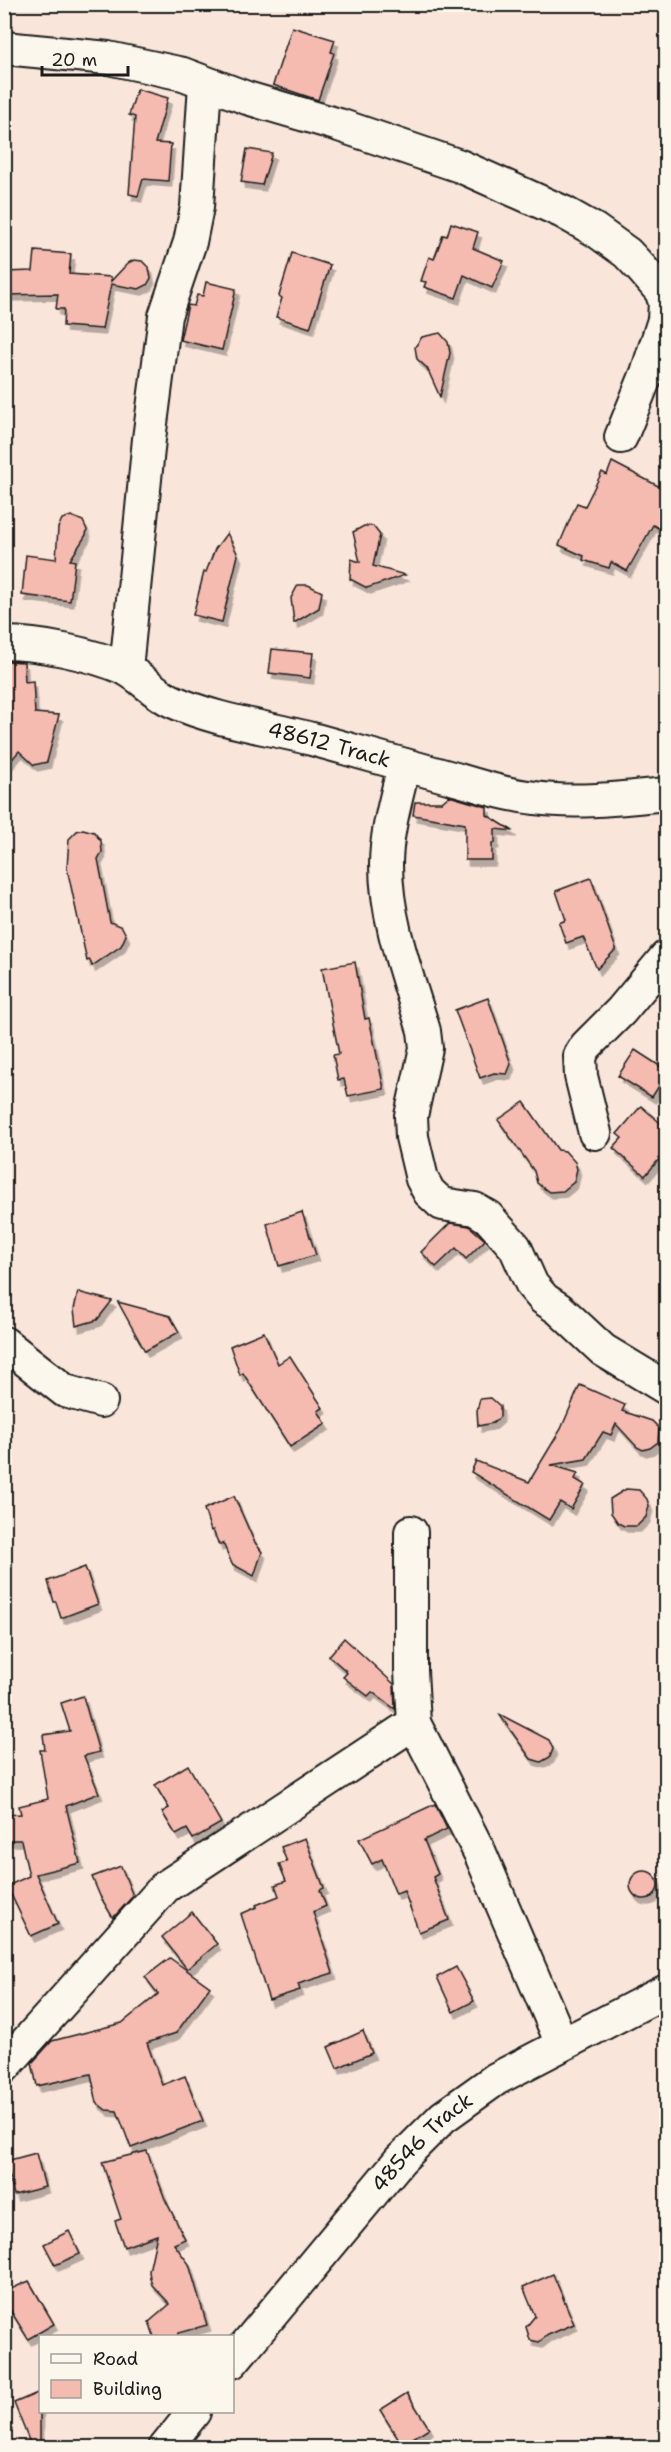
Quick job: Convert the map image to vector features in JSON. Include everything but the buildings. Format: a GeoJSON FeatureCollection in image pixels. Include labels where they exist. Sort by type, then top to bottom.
{"type":"FeatureCollection","features":[{"type":"Feature","properties":{"kind":"street"},"geometry":{"type":"LineString","coordinates":[[4,48],[108,58],[183,74],[247,99],[339,124],[460,166],[563,212],[596,230],[627,253],[661,291],[665,302],[664,320],[647,374],[621,437]]}},
{"type":"Feature","properties":{"kind":"street"},"geometry":{"type":"LineString","coordinates":[[126,669],[149,439],[165,316],[190,243],[197,207],[205,84]]}},
{"type":"Feature","properties":{"kind":"street","name":"48612 Track"},"geometry":{"type":"LineString","coordinates":[[4,642],[28,643],[70,652],[126,669],[171,701],[217,716],[498,791],[536,798],[597,800],[666,794]]}},
{"type":"Feature","properties":{"kind":"street"},"geometry":{"type":"LineString","coordinates":[[404,765],[388,843],[387,884],[391,918],[424,1030],[426,1048],[411,1116],[412,1137],[423,1179],[429,1192],[442,1204],[475,1209],[488,1217],[515,1247],[532,1285],[544,1299],[559,1309],[603,1350],[666,1388]]}},
{"type":"Feature","properties":{"kind":"street"},"geometry":{"type":"LineString","coordinates":[[595,1133],[580,1076],[580,1056],[586,1046],[621,1011],[666,957]]}},
{"type":"Feature","properties":{"kind":"street"},"geometry":{"type":"LineString","coordinates":[[4,1343],[66,1391],[101,1401]]}},
{"type":"Feature","properties":{"kind":"street"},"geometry":{"type":"LineString","coordinates":[[411,1532],[411,1671],[414,1723],[480,1853],[562,2044]]}},
{"type":"Feature","properties":{"kind":"street"},"geometry":{"type":"LineString","coordinates":[[4,2067],[165,1887],[414,1723]]}},
{"type":"Feature","properties":{"kind":"street","name":"48546 Track"},"geometry":{"type":"LineString","coordinates":[[234,2360],[400,2160],[443,2117],[496,2079],[666,1990]]}},
{"type":"Feature","properties":{"kind":"street"},"geometry":{"type":"LineString","coordinates":[[165,2448],[194,2413]]}}]}
